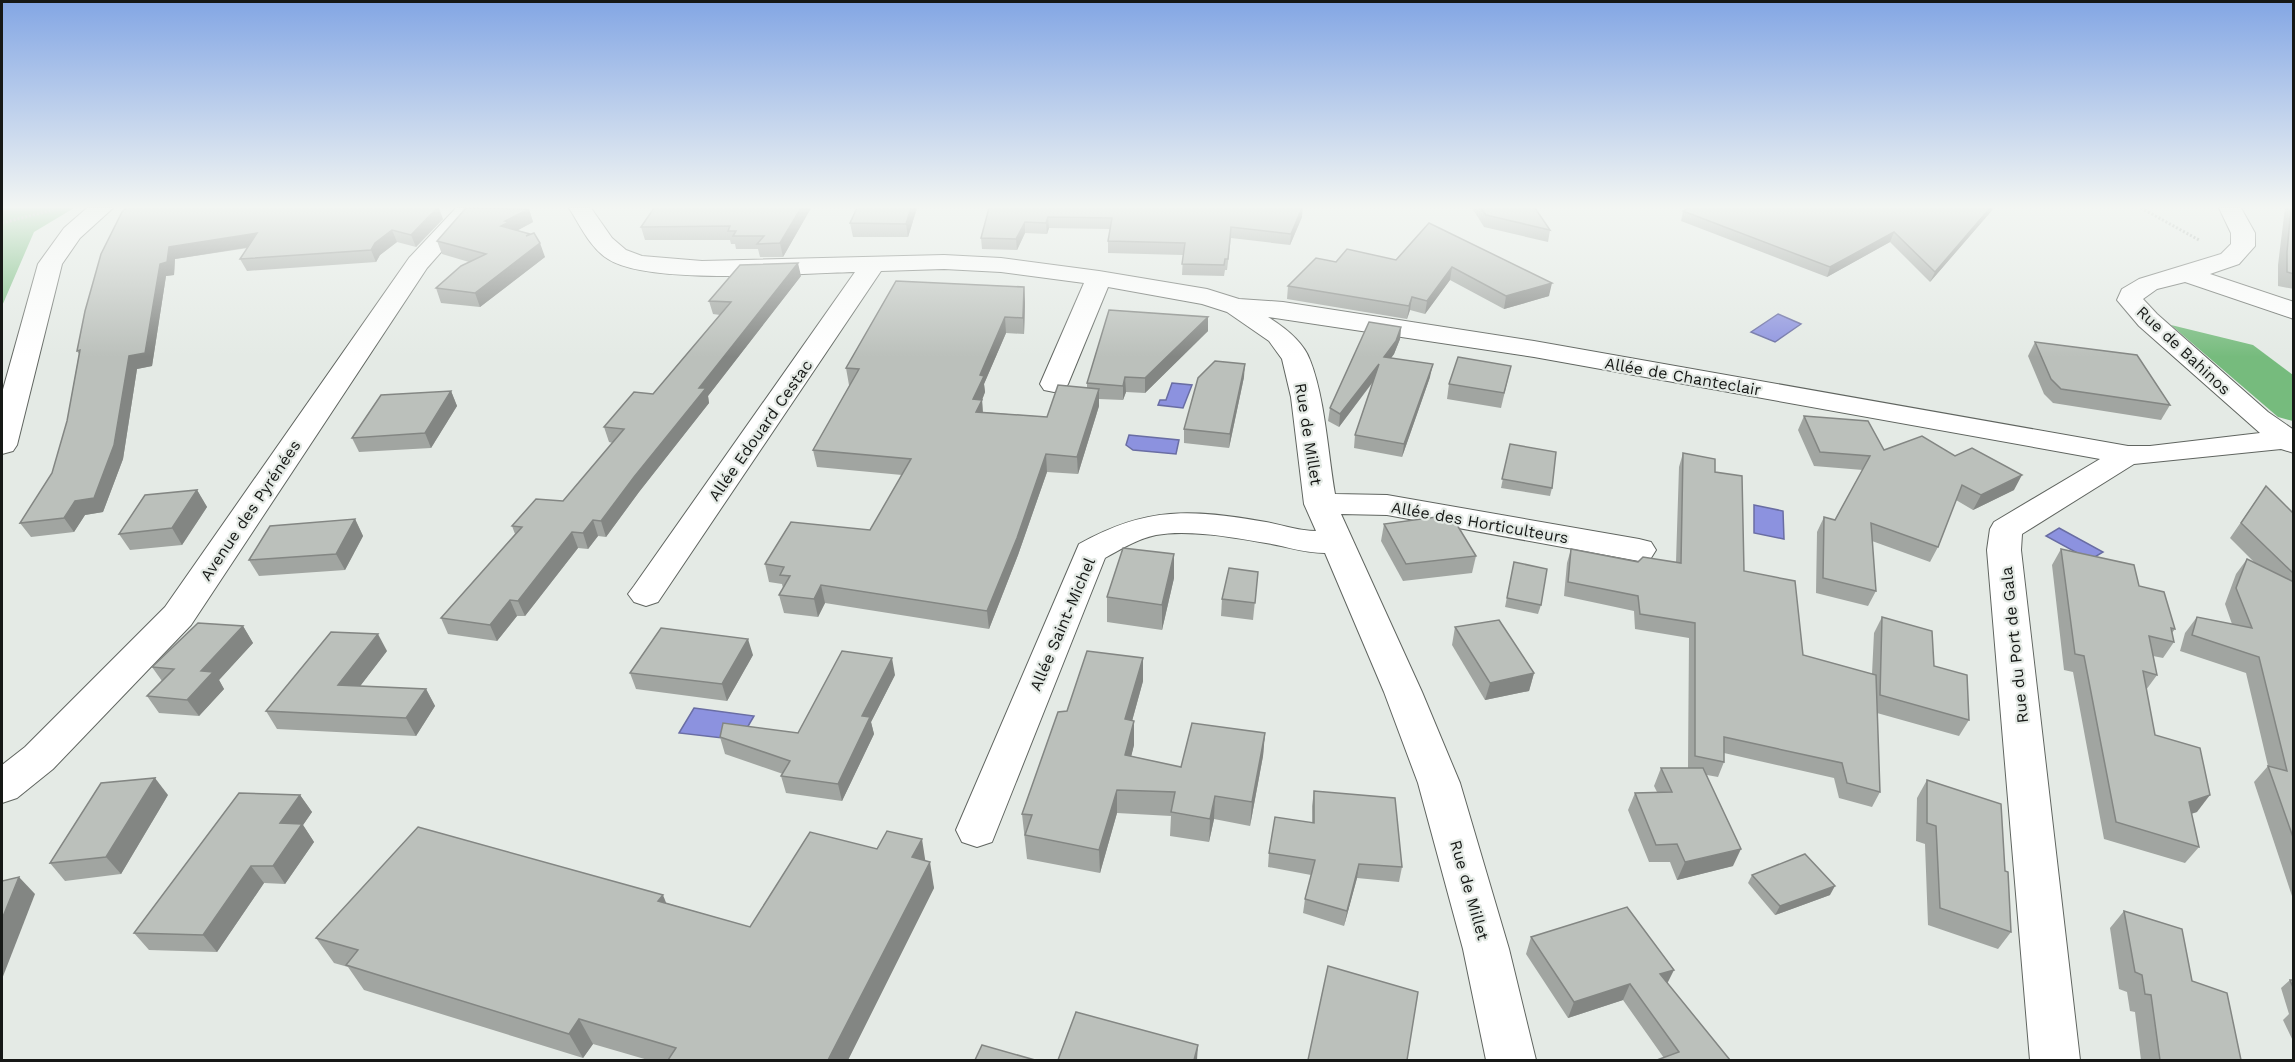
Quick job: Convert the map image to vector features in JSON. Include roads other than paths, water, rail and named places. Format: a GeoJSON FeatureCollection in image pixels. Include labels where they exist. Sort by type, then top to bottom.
{"type":"FeatureCollection","features":[{"type":"Feature","properties":{"kind":"street"},"geometry":{"type":"LineString","coordinates":[[2,445],[54,258]]}},
{"type":"Feature","properties":{"kind":"street","name":"Avenue des Pyrénées"},"geometry":{"type":"LineString","coordinates":[[2,787],[39,758],[178,616],[423,258]]}},
{"type":"Feature","properties":{"kind":"street","name":"Rue de Millet"},"geometry":{"type":"LineString","coordinates":[[625,258],[639,262],[702,268],[963,262],[1099,278],[1207,297],[1236,307],[1278,335],[1296,359],[1305,397],[1320,504],[1403,692],[1439,783],[1486,949],[1511,1060]]}},
{"type":"Feature","properties":{"kind":"street"},"geometry":{"type":"LineString","coordinates":[[2186,274],[2231,258]]}},
{"type":"Feature","properties":{"kind":"street","name":"Allée Edouard Cestac"},"geometry":{"type":"LineString","coordinates":[[646,594],[873,264]]}},
{"type":"Feature","properties":{"kind":"street"},"geometry":{"type":"LineString","coordinates":[[2186,274],[2294,311]]}},
{"type":"Feature","properties":{"kind":"street","name":"Rue de Bahinos"},"geometry":{"type":"LineString","coordinates":[[2186,274],[2136,289],[2131,294],[2130,300],[2148,320],[2258,418],[2289,441]]}},
{"type":"Feature","properties":{"kind":"street"},"geometry":{"type":"LineString","coordinates":[[1054,384],[1099,278]]}},
{"type":"Feature","properties":{"kind":"street","name":"Allée de Chanteclair"},"geometry":{"type":"LineString","coordinates":[[1236,307],[1283,310],[1534,349],[2128,455]]}},
{"type":"Feature","properties":{"kind":"street","name":"Rue du Port de Gala"},"geometry":{"type":"LineString","coordinates":[[2055,1060],[2004,550],[2006,529],[2128,455],[2150,455],[2289,441]]}},
{"type":"Feature","properties":{"kind":"street","name":"Allée des Horticulteurs"},"geometry":{"type":"LineString","coordinates":[[1320,504],[1387,505],[1639,550]]}},
{"type":"Feature","properties":{"kind":"street","name":"Allée Saint-Michel"},"geometry":{"type":"LineString","coordinates":[[977,830],[1091,552],[1119,536],[1149,526],[1177,522],[1265,532],[1312,542],[1337,543]]}},
{"type":"Feature","properties":{"kind":"water"},"geometry":{"type":"Polygon","coordinates":[[[1778,314],[1801,324],[1775,342],[1751,332],[1778,314]]]}},
{"type":"Feature","properties":{"kind":"water"},"geometry":{"type":"Polygon","coordinates":[[[1172,383],[1192,385],[1183,408],[1158,405],[1160,400],[1166,400],[1172,383]]]}},
{"type":"Feature","properties":{"kind":"water"},"geometry":{"type":"Polygon","coordinates":[[[1129,435],[1179,440],[1176,454],[1133,450],[1126,445],[1129,435]]]}},
{"type":"Feature","properties":{"kind":"water"},"geometry":{"type":"Polygon","coordinates":[[[1754,505],[1783,511],[1784,539],[1754,533],[1754,505]]]}},
{"type":"Feature","properties":{"kind":"water"},"geometry":{"type":"Polygon","coordinates":[[[2059,528],[2103,552],[2090,560],[2046,536],[2059,528]]]}},
{"type":"Feature","properties":{"kind":"water"},"geometry":{"type":"Polygon","coordinates":[[[694,708],[754,716],[740,740],[679,733],[694,708]]]}}]}
